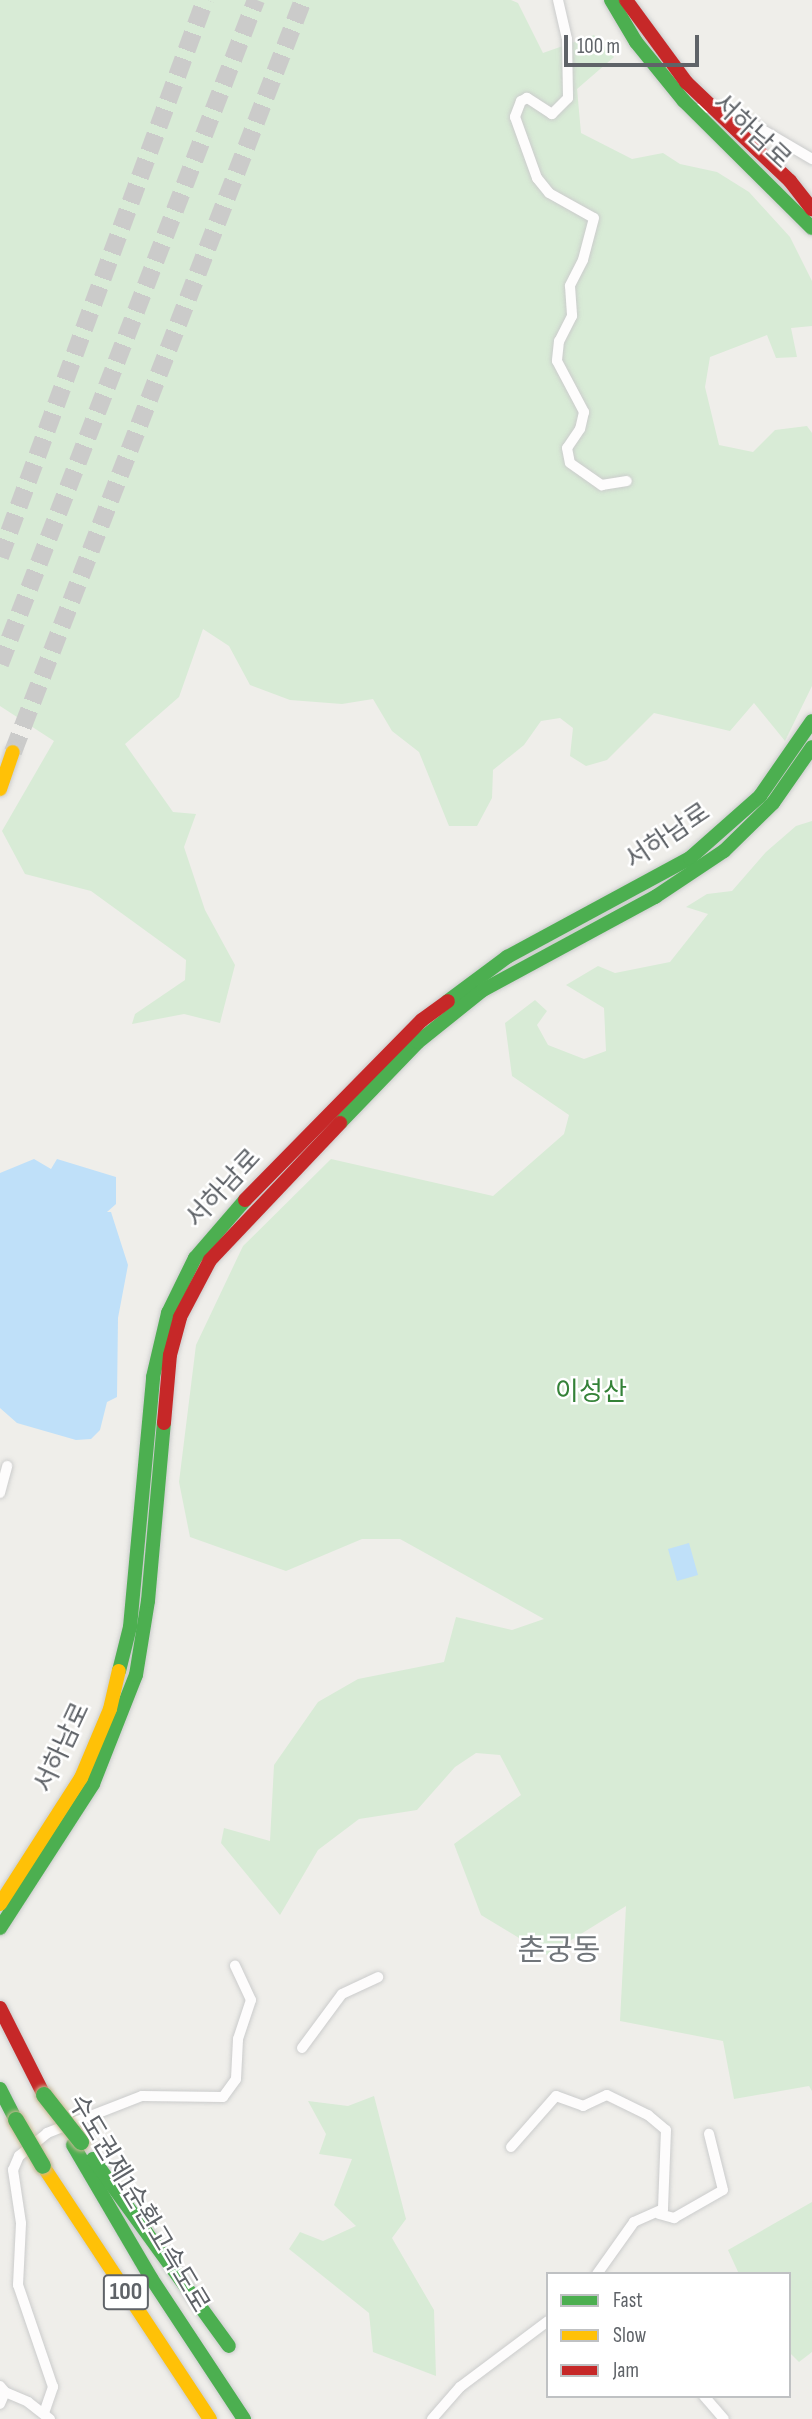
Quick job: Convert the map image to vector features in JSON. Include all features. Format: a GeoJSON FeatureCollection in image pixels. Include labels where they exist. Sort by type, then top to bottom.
{"type":"FeatureCollection","features":[{"type":"Feature","properties":{"kind":"main road","name":"서하남로"},"geometry":{"type":"LineString","coordinates":[[611,0],[636,43],[692,110],[812,228]]}},
{"type":"Feature","properties":{"kind":"main road","name":"서하남로"},"geometry":{"type":"LineString","coordinates":[[626,0],[645,32],[710,107],[790,181],[812,209]]}},
{"type":"Feature","properties":{"kind":"main road"},"geometry":{"type":"LineString","coordinates":[[790,181],[812,195]]}},
{"type":"Feature","properties":{"kind":"main road","name":"서하남로"},"geometry":{"type":"LineString","coordinates":[[1,1902],[81,1778],[110,1709],[130,1626],[153,1377],[168,1312],[195,1258],[230,1215],[432,1011],[507,957],[690,858],[760,796],[812,721]]}},
{"type":"Feature","properties":{"kind":"main road","name":"서하남로"},"geometry":{"type":"LineString","coordinates":[[0,1928],[93,1784],[136,1675],[149,1590],[168,1365],[180,1317],[210,1260],[418,1042],[483,990],[654,897],[724,851],[773,803],[812,747]]}},
{"type":"Feature","properties":{"kind":"main road"},"geometry":{"type":"LineString","coordinates":[[0,789],[13,752]]}},
{"type":"Feature","properties":{"kind":"main road","name":"수도권제1순환고속도로"},"geometry":{"type":"LineString","coordinates":[[0,2008],[44,2095],[77,2144],[151,2278],[244,2419]]}},
{"type":"Feature","properties":{"kind":"main road","name":"수도권제1순환고속도로"},"geometry":{"type":"LineString","coordinates":[[0,2089],[43,2165],[210,2419]]}},
{"type":"Feature","properties":{"kind":"main road"},"geometry":{"type":"LineString","coordinates":[[77,2144],[229,2346]]}},
{"type":"Feature","properties":{"kind":"street"},"geometry":{"type":"LineString","coordinates":[[558,0],[567,39],[568,98],[552,114],[527,98],[521,101],[515,117],[537,178],[549,192],[594,218],[583,260],[570,286],[572,316],[559,341],[557,361],[584,412],[580,429],[567,448],[570,463],[602,485],[627,481]]}},
{"type":"Feature","properties":{"kind":"street"},"geometry":{"type":"LineString","coordinates":[[692,110],[710,107],[757,124],[812,159]]}},
{"type":"Feature","properties":{"kind":"street"},"geometry":{"type":"LineString","coordinates":[[0,1493],[7,1466]]}},
{"type":"Feature","properties":{"kind":"street"},"geometry":{"type":"LineString","coordinates":[[0,2404],[2,2389],[47,2416],[53,2387],[18,2285],[22,2223],[13,2170],[19,2156],[47,2133],[142,2096],[223,2097],[236,2079],[238,2039],[251,2000],[235,1966]]}},
{"type":"Feature","properties":{"kind":"street"},"geometry":{"type":"LineString","coordinates":[[302,2048],[342,1994],[378,1978]]}},
{"type":"Feature","properties":{"kind":"street"},"geometry":{"type":"LineString","coordinates":[[511,2147],[556,2096],[583,2106],[607,2095],[627,2103],[666,2130],[666,2196],[659,2214]]}},
{"type":"Feature","properties":{"kind":"street"},"geometry":{"type":"LineString","coordinates":[[598,2272],[634,2222],[659,2214],[674,2218],[723,2190],[709,2134]]}},
{"type":"Feature","properties":{"kind":"street"},"geometry":{"type":"LineString","coordinates":[[432,2419],[460,2387],[546,2322]]}},
{"type":"Feature","properties":{"kind":"street"},"geometry":{"type":"LineString","coordinates":[[706,2398],[724,2419]]}},
{"type":"Feature","properties":{"kind":"green space"},"geometry":{"type":"Polygon","coordinates":[[[0,0],[511,0],[518,3],[543,53],[594,35],[614,57],[577,89],[581,133],[632,159],[663,153],[680,164],[717,172],[749,192],[790,237],[812,281],[812,326],[791,328],[797,357],[776,358],[767,335],[710,357],[705,387],[719,445],[753,452],[775,430],[807,426],[812,433],[812,686],[785,741],[754,703],[730,731],[654,713],[607,760],[586,766],[570,756],[573,728],[560,718],[541,721],[524,745],[493,770],[492,798],[477,826],[449,826],[419,752],[392,731],[373,699],[342,704],[290,700],[250,685],[229,646],[203,629],[179,697],[125,744],[173,812],[196,814],[184,847],[205,910],[235,965],[220,1023],[184,1014],[132,1024],[135,1014],[185,980],[186,960],[91,891],[25,874],[2,831],[54,741],[0,706],[0,0]]]}},
{"type":"Feature","properties":{"kind":"green space","name":"이성산"},"geometry":{"type":"Polygon","coordinates":[[[812,821],[812,2091],[809,2086],[734,2099],[723,2041],[620,2021],[626,1906],[547,1955],[481,1915],[454,1844],[521,1795],[500,1755],[476,1753],[455,1767],[417,1810],[359,1819],[318,1850],[280,1915],[221,1843],[224,1828],[270,1841],[274,1765],[318,1702],[358,1679],[444,1662],[456,1617],[512,1630],[544,1619],[400,1539],[362,1539],[286,1571],[190,1537],[179,1482],[196,1345],[243,1246],[331,1159],[493,1196],[564,1134],[569,1115],[512,1076],[505,1023],[535,1000],[547,1011],[537,1025],[548,1045],[584,1059],[606,1051],[604,1008],[566,985],[598,966],[615,973],[670,962],[708,914],[686,907],[707,894],[732,891],[766,852],[796,826],[812,821]]]}},
{"type":"Feature","properties":{"kind":"green space"},"geometry":{"type":"Polygon","coordinates":[[[374,2096],[406,2219],[392,2238],[434,2310],[436,2376],[373,2352],[369,2313],[289,2249],[300,2232],[323,2241],[356,2226],[334,2205],[352,2159],[319,2154],[326,2134],[308,2101],[348,2106],[374,2096]]]}},
{"type":"Feature","properties":{"kind":"green space"},"geometry":{"type":"Polygon","coordinates":[[[812,2202],[812,2352],[799,2362],[791,2354],[791,2272],[738,2272],[728,2250],[812,2202]]]}},
{"type":"Feature","properties":{"kind":"water"},"geometry":{"type":"Polygon","coordinates":[[[34,1159],[51,1169],[57,1159],[116,1177],[116,1204],[107,1212],[111,1212],[128,1265],[118,1318],[117,1397],[107,1402],[100,1430],[91,1439],[76,1440],[17,1423],[0,1408],[0,1173],[34,1159]]]}},
{"type":"Feature","properties":{"kind":"water"},"geometry":{"type":"Polygon","coordinates":[[[689,1543],[698,1575],[677,1581],[668,1549],[689,1543]]]}},
{"type":"Feature","properties":{"kind":"tunnel"},"geometry":{"type":"LineString","coordinates":[[0,557],[205,0]]}},
{"type":"Feature","properties":{"kind":"tunnel"},"geometry":{"type":"LineString","coordinates":[[0,664],[256,0]]}},
{"type":"Feature","properties":{"kind":"tunnel"},"geometry":{"type":"LineString","coordinates":[[13,752],[303,0]]}},
{"type":"Feature","properties":{"kind":"traffic: fast"},"geometry":{"type":"LineString","coordinates":[[611,0],[636,42],[684,101],[812,228]]}},
{"type":"Feature","properties":{"kind":"traffic: fast"},"geometry":{"type":"LineString","coordinates":[[448,1001],[507,957],[690,858],[760,796],[812,721]]}},
{"type":"Feature","properties":{"kind":"traffic: fast"},"geometry":{"type":"LineString","coordinates":[[340,1123],[418,1042],[483,990],[655,897],[724,851],[773,803],[812,747]]}},
{"type":"Feature","properties":{"kind":"traffic: fast"},"geometry":{"type":"LineString","coordinates":[[119,1671],[130,1627],[153,1377],[168,1313],[195,1258],[245,1200]]}},
{"type":"Feature","properties":{"kind":"traffic: fast"},"geometry":{"type":"LineString","coordinates":[[0,1928],[93,1784],[136,1675],[148,1601],[164,1423]]}},
{"type":"Feature","properties":{"kind":"traffic: fast"},"geometry":{"type":"LineString","coordinates":[[0,2089],[16,2120]]}},
{"type":"Feature","properties":{"kind":"traffic: fast"},"geometry":{"type":"LineString","coordinates":[[44,2095],[81,2142]]}},
{"type":"Feature","properties":{"kind":"traffic: fast"},"geometry":{"type":"LineString","coordinates":[[16,2120],[43,2166]]}},
{"type":"Feature","properties":{"kind":"traffic: fast"},"geometry":{"type":"LineString","coordinates":[[73,2145],[151,2278],[244,2419]]}},
{"type":"Feature","properties":{"kind":"traffic: fast"},"geometry":{"type":"LineString","coordinates":[[93,2159],[229,2346]]}},
{"type":"Feature","properties":{"kind":"traffic: slow"},"geometry":{"type":"LineString","coordinates":[[0,789],[13,752]]}},
{"type":"Feature","properties":{"kind":"traffic: slow"},"geometry":{"type":"LineString","coordinates":[[0,1904],[81,1778],[110,1709],[119,1671]]}},
{"type":"Feature","properties":{"kind":"traffic: slow"},"geometry":{"type":"LineString","coordinates":[[43,2166],[210,2419]]}},
{"type":"Feature","properties":{"kind":"traffic: jam"},"geometry":{"type":"LineString","coordinates":[[626,0],[686,82],[790,181],[812,209]]}},
{"type":"Feature","properties":{"kind":"traffic: jam"},"geometry":{"type":"LineString","coordinates":[[245,1200],[422,1020],[448,1001]]}},
{"type":"Feature","properties":{"kind":"traffic: jam"},"geometry":{"type":"LineString","coordinates":[[164,1423],[170,1355],[180,1317],[210,1260],[340,1123]]}},
{"type":"Feature","properties":{"kind":"traffic: jam"},"geometry":{"type":"LineString","coordinates":[[0,2008],[44,2095]]}},
{"type":"Feature","properties":{"kind":"district","name":"춘궁동"},"geometry":{"type":"Point","coordinates":[559,1951]}}]}
